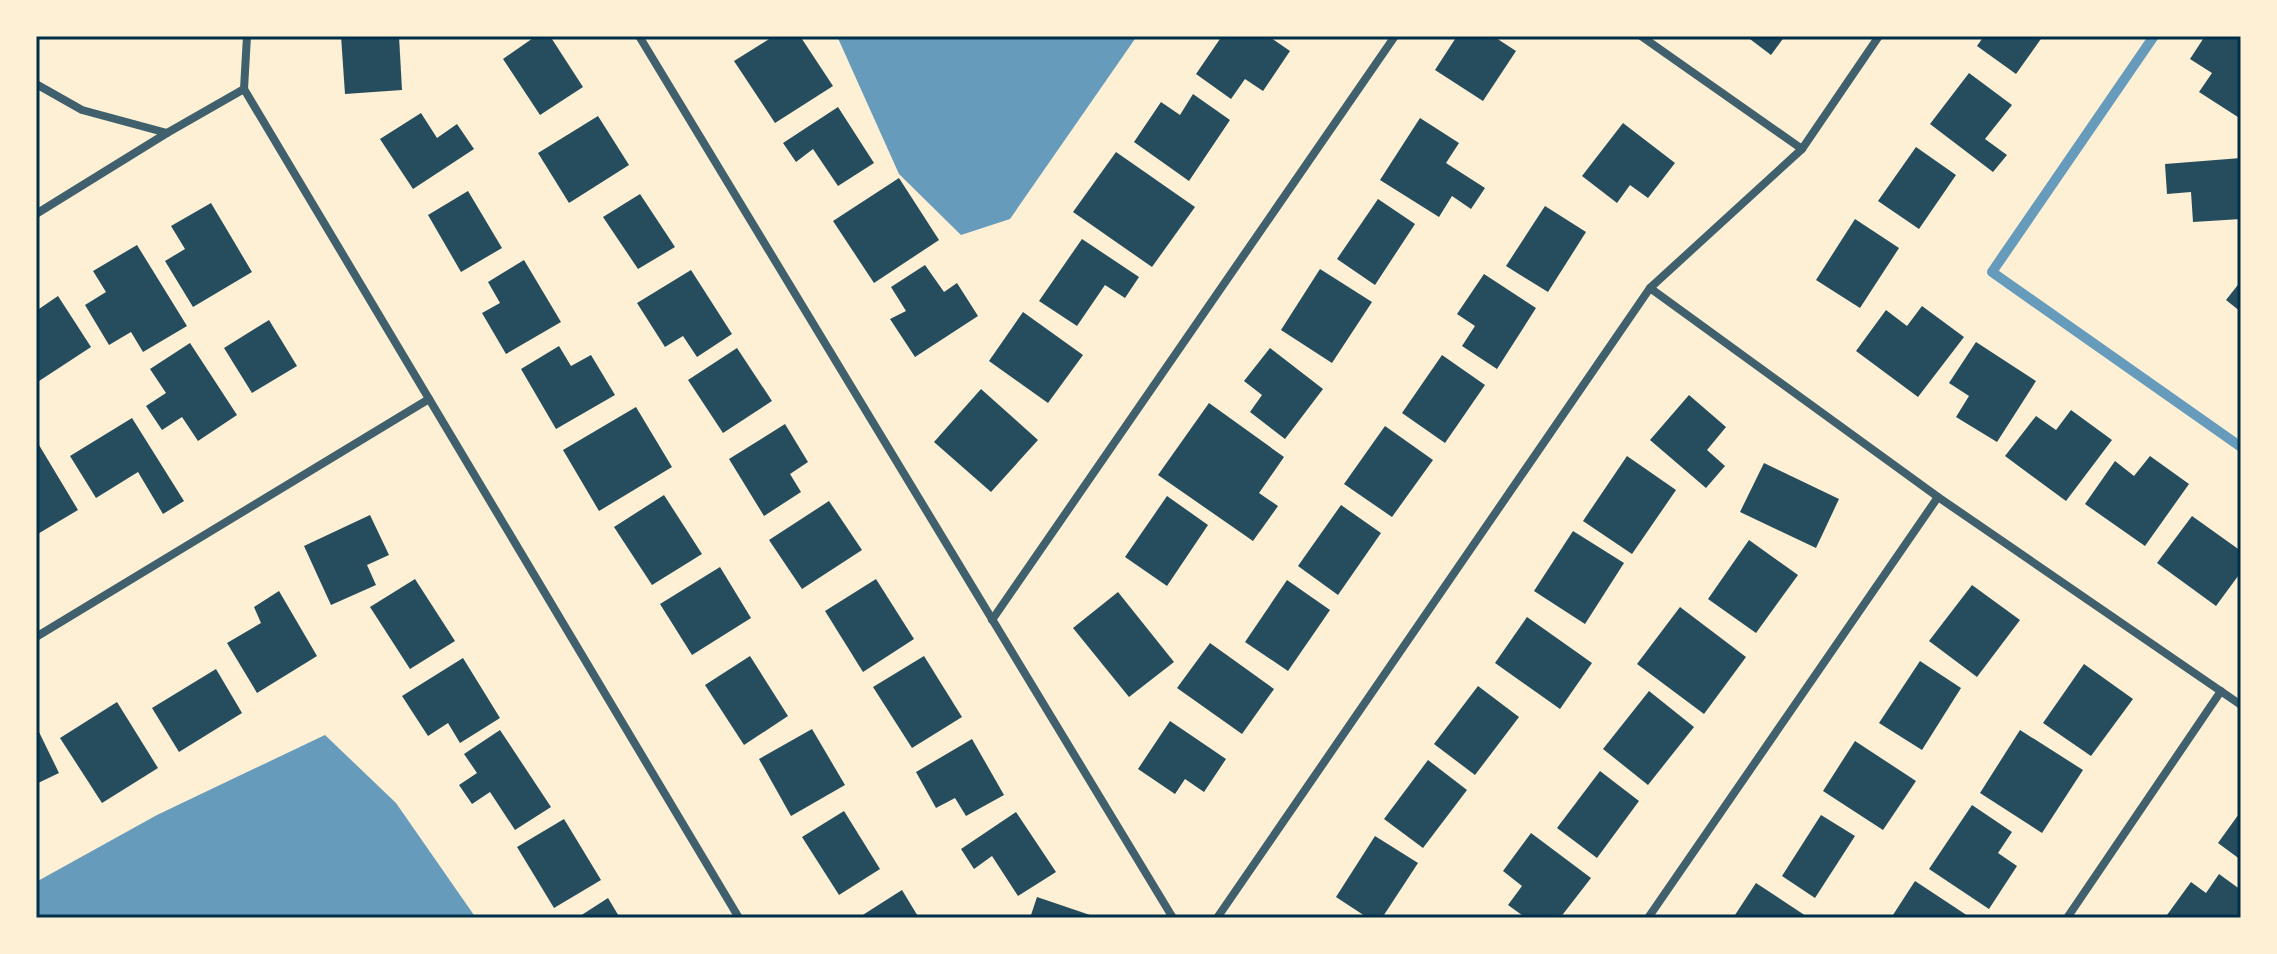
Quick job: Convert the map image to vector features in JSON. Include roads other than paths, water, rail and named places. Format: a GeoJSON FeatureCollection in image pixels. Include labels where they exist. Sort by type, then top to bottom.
{"type":"FeatureCollection","features":[{"type":"Feature","properties":{"kind":"street"},"geometry":{"type":"LineString","coordinates":[[247,36],[244,89],[739,918]]}},
{"type":"Feature","properties":{"kind":"street"},"geometry":{"type":"LineString","coordinates":[[639,36],[1173,918]]}},
{"type":"Feature","properties":{"kind":"street"},"geometry":{"type":"LineString","coordinates":[[992,620],[1395,36]]}},
{"type":"Feature","properties":{"kind":"street"},"geometry":{"type":"LineString","coordinates":[[1641,36],[1802,149]]}},
{"type":"Feature","properties":{"kind":"street"},"geometry":{"type":"LineString","coordinates":[[1217,918],[1650,288],[1802,149],[1879,36]]}},
{"type":"Feature","properties":{"kind":"street"},"geometry":{"type":"LineString","coordinates":[[36,84],[82,110],[167,133]]}},
{"type":"Feature","properties":{"kind":"street"},"geometry":{"type":"LineString","coordinates":[[36,214],[244,89]]}},
{"type":"Feature","properties":{"kind":"street"},"geometry":{"type":"LineString","coordinates":[[1650,288],[1938,497],[2241,705]]}},
{"type":"Feature","properties":{"kind":"street"},"geometry":{"type":"LineString","coordinates":[[36,637],[429,399]]}},
{"type":"Feature","properties":{"kind":"street"},"geometry":{"type":"LineString","coordinates":[[1648,918],[1938,497]]}},
{"type":"Feature","properties":{"kind":"street"},"geometry":{"type":"LineString","coordinates":[[2067,918],[2221,691]]}},
{"type":"Feature","properties":{"kind":"water"},"geometry":{"type":"Polygon","coordinates":[[[837,36],[1137,36],[1010,219],[961,235],[899,174],[837,36]]]}},
{"type":"Feature","properties":{"kind":"water"},"geometry":{"type":"Polygon","coordinates":[[[325,735],[396,803],[476,918],[36,918],[36,882],[157,815],[325,735]]]}},
{"type":"Feature","properties":{"kind":"waterway"},"geometry":{"type":"LineString","coordinates":[[2154,36],[1992,272],[2241,447]]}}]}
